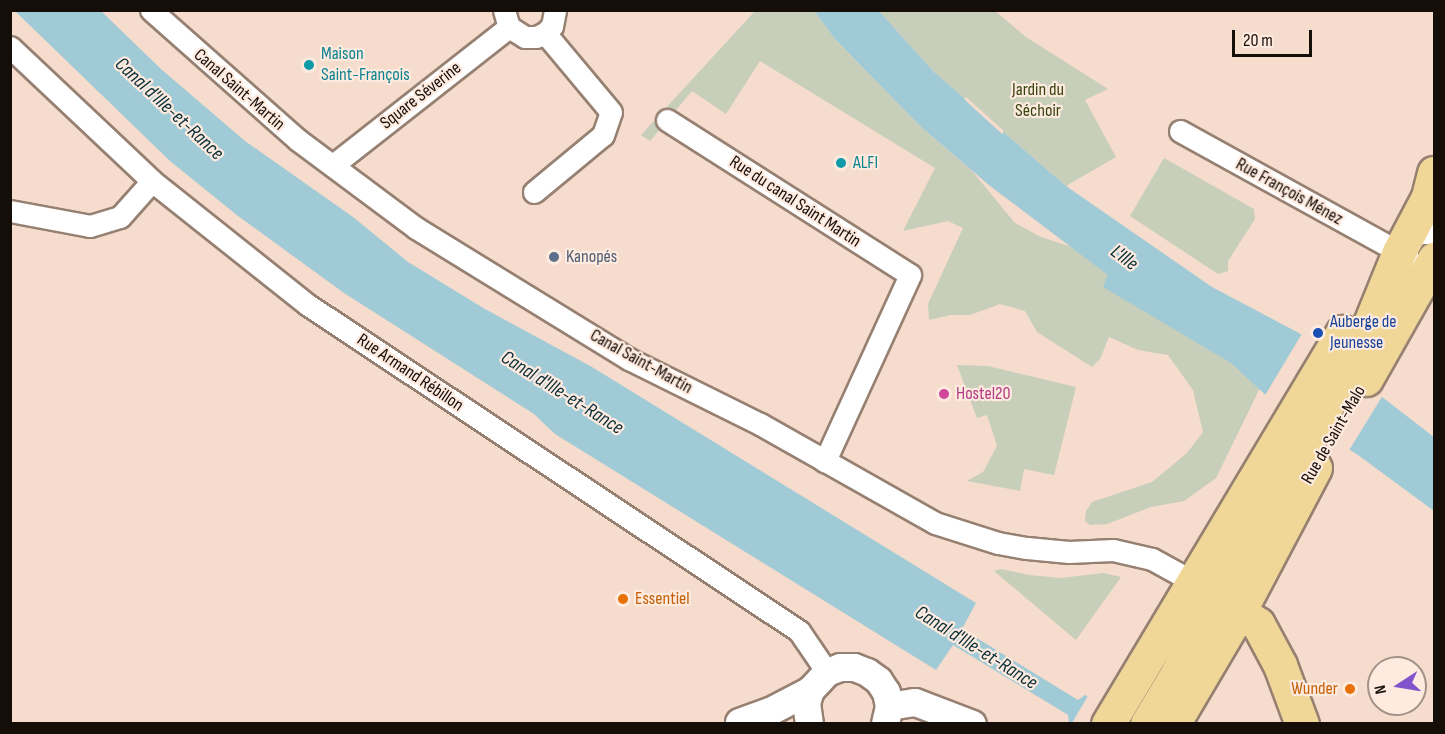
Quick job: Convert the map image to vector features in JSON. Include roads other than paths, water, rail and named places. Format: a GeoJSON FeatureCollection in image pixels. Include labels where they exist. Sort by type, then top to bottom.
{"type":"FeatureCollection","features":[{"type":"Feature","properties":{"kind":"main road","name":"Rue de Saint-Malo"},"geometry":{"type":"LineString","coordinates":[[1173,723],[1214,600],[1362,343],[1399,252],[1432,188]]}},
{"type":"Feature","properties":{"kind":"main road","name":"Rue de Saint-Malo"},"geometry":{"type":"LineString","coordinates":[[1362,343],[1430,268]]}},
{"type":"Feature","properties":{"kind":"main road","name":"Rue de Saint-Malo"},"geometry":{"type":"LineString","coordinates":[[1214,600],[1301,447]]}},
{"type":"Feature","properties":{"kind":"main road"},"geometry":{"type":"LineString","coordinates":[[1108,723],[1168,627],[1214,600],[1258,624],[1281,665],[1302,723]]}},
{"type":"Feature","properties":{"kind":"main road","name":"Rue de Saint-Malo"},"geometry":{"type":"LineString","coordinates":[[1147,723],[1187,678]]}},
{"type":"Feature","properties":{"kind":"street","name":"Canal Saint-Martin"},"geometry":{"type":"LineString","coordinates":[[151,10],[298,140],[416,228],[629,358],[760,424],[935,523],[998,543],[1027,548],[1069,552],[1113,550],[1152,559],[1214,600]]}},
{"type":"Feature","properties":{"kind":"street"},"geometry":{"type":"LineString","coordinates":[[534,192],[603,135],[610,112],[545,33],[552,26],[555,10]]}},
{"type":"Feature","properties":{"kind":"street","name":"Square Séverine"},"geometry":{"type":"LineString","coordinates":[[333,165],[506,19],[525,37],[536,37],[545,33]]}},
{"type":"Feature","properties":{"kind":"street","name":"Rue Armand Rébillon"},"geometry":{"type":"LineString","coordinates":[[10,47],[152,181],[308,305],[800,631],[818,681]]}},
{"type":"Feature","properties":{"kind":"street","name":"Rue du canal Saint Martin"},"geometry":{"type":"LineString","coordinates":[[667,120],[910,274],[825,461]]}},
{"type":"Feature","properties":{"kind":"street","name":"Rue François Ménez"},"geometry":{"type":"LineString","coordinates":[[1180,131],[1430,268]]}},
{"type":"Feature","properties":{"kind":"street"},"geometry":{"type":"LineString","coordinates":[[10,211],[90,226],[120,218],[152,181]]}},
{"type":"Feature","properties":{"kind":"street"},"geometry":{"type":"LineString","coordinates":[[1399,252],[1418,233],[1434,233]]}},
{"type":"Feature","properties":{"kind":"street"},"geometry":{"type":"LineString","coordinates":[[734,723],[770,711],[840,667],[854,667],[878,680],[886,692],[887,715],[915,702],[972,723]]}},
{"type":"Feature","properties":{"kind":"street"},"geometry":{"type":"LineString","coordinates":[[809,723],[806,703],[818,681]]}},
{"type":"Feature","properties":{"kind":"street"},"geometry":{"type":"LineString","coordinates":[[734,723],[776,723]]}},
{"type":"Feature","properties":{"kind":"water","name":"Canal d'Ille-et-Rance"},"geometry":{"type":"Polygon","coordinates":[[[15,11],[101,11],[161,69],[245,141],[353,217],[408,262],[485,309],[592,367],[976,603],[962,629],[1078,700],[1085,695],[1139,723],[1069,723],[1068,715],[953,645],[936,670],[555,434],[534,414],[344,293],[238,216],[170,161],[15,11]]]}},
{"type":"Feature","properties":{"kind":"water","name":"L'Ille"},"geometry":{"type":"Polygon","coordinates":[[[814,11],[879,11],[934,72],[1066,186],[1212,287],[1299,333],[1434,437],[1434,511],[1358,455],[1270,399],[1231,363],[1103,287],[1108,275],[990,186],[920,126],[835,39],[814,11]]]}},
{"type":"Feature","properties":{"kind":"place","name":"Maison Saint-François"},"geometry":{"type":"Point","coordinates":[309,65]}},
{"type":"Feature","properties":{"kind":"place","name":"ALFI"},"geometry":{"type":"Point","coordinates":[841,163]}},
{"type":"Feature","properties":{"kind":"place","name":"Kanopés"},"geometry":{"type":"Point","coordinates":[554,257]}},
{"type":"Feature","properties":{"kind":"place","name":"Auberge de Jeunesse"},"geometry":{"type":"Point","coordinates":[1318,333]}},
{"type":"Feature","properties":{"kind":"place","name":"Hostel20"},"geometry":{"type":"Point","coordinates":[944,394]}},
{"type":"Feature","properties":{"kind":"place","name":"Essentiel"},"geometry":{"type":"Point","coordinates":[623,599]}},
{"type":"Feature","properties":{"kind":"place","name":"Wunder"},"geometry":{"type":"Point","coordinates":[1350,689]}},
{"type":"Feature","properties":{"kind":"park label","name":"Jardin du Séchoir"},"geometry":{"type":"Point","coordinates":[1038,101]}}]}
